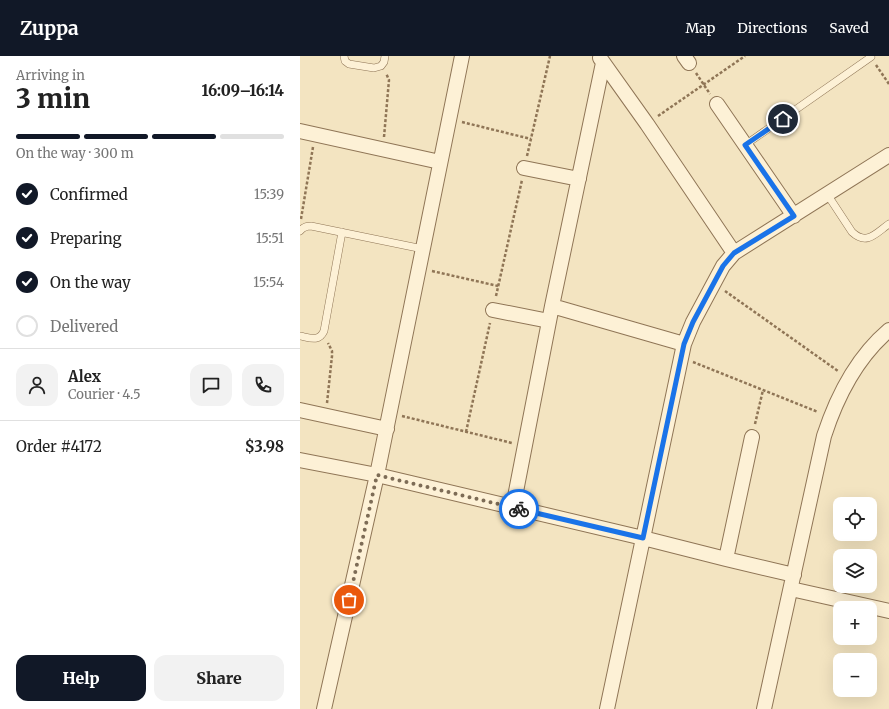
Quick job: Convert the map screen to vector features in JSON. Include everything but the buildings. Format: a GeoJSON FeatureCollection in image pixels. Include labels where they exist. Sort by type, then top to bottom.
{"type":"FeatureCollection","features":[{"type":"Feature","properties":{"kind":"street"},"geometry":{"type":"LineString","coordinates":[[324,709],[387,429],[462,56]]}},
{"type":"Feature","properties":{"kind":"street"},"geometry":{"type":"LineString","coordinates":[[601,59],[734,253]]}},
{"type":"Feature","properties":{"kind":"street"},"geometry":{"type":"LineString","coordinates":[[513,507],[552,306],[579,179],[601,59]]}},
{"type":"Feature","properties":{"kind":"street"},"geometry":{"type":"LineString","coordinates":[[717,104],[794,216]]}},
{"type":"Feature","properties":{"kind":"street"},"geometry":{"type":"LineString","coordinates":[[300,131],[440,162]]}},
{"type":"Feature","properties":{"kind":"street"},"geometry":{"type":"LineString","coordinates":[[607,709],[683,350],[693,322],[723,266],[734,253],[889,155]]}},
{"type":"Feature","properties":{"kind":"street"},"geometry":{"type":"LineString","coordinates":[[524,168],[579,179]]}},
{"type":"Feature","properties":{"kind":"street"},"geometry":{"type":"LineString","coordinates":[[552,306],[683,350]]}},
{"type":"Feature","properties":{"kind":"street"},"geometry":{"type":"LineString","coordinates":[[493,310],[550,321]]}},
{"type":"Feature","properties":{"kind":"street"},"geometry":{"type":"LineString","coordinates":[[764,709],[824,436],[830,417],[838,397],[848,379],[864,356],[889,330]]}},
{"type":"Feature","properties":{"kind":"street"},"geometry":{"type":"LineString","coordinates":[[300,410],[387,429]]}},
{"type":"Feature","properties":{"kind":"street"},"geometry":{"type":"LineString","coordinates":[[726,559],[752,437]]}},
{"type":"Feature","properties":{"kind":"street"},"geometry":{"type":"LineString","coordinates":[[300,460],[377,475],[794,575]]}},
{"type":"Feature","properties":{"kind":"street"},"geometry":{"type":"LineString","coordinates":[[791,589],[889,611]]}},
{"type":"Feature","properties":{"kind":"lane"},"geometry":{"type":"LineString","coordinates":[[344,56],[345,61],[349,64],[374,68],[381,66],[384,62],[385,56]]}},
{"type":"Feature","properties":{"kind":"lane"},"geometry":{"type":"LineString","coordinates":[[745,145],[871,57]]}},
{"type":"Feature","properties":{"kind":"lane"},"geometry":{"type":"LineString","coordinates":[[827,194],[852,232],[858,236],[864,238],[871,237],[889,224]]}},
{"type":"Feature","properties":{"kind":"lane"},"geometry":{"type":"LineString","coordinates":[[300,231],[302,228],[311,226],[423,249]]}},
{"type":"Feature","properties":{"kind":"lane"},"geometry":{"type":"LineString","coordinates":[[300,336],[314,339],[323,334],[342,232]]}},
{"type":"Feature","properties":{"kind":"path"},"geometry":{"type":"LineString","coordinates":[[466,432],[550,56]]}},
{"type":"Feature","properties":{"kind":"path"},"geometry":{"type":"LineString","coordinates":[[647,124],[745,56]]}},
{"type":"Feature","properties":{"kind":"path"},"geometry":{"type":"LineString","coordinates":[[871,57],[889,84]]}},
{"type":"Feature","properties":{"kind":"path"},"geometry":{"type":"LineString","coordinates":[[687,60],[717,104]]}},
{"type":"Feature","properties":{"kind":"path"},"geometry":{"type":"LineString","coordinates":[[381,66],[389,80],[383,149]]}},
{"type":"Feature","properties":{"kind":"path"},"geometry":{"type":"LineString","coordinates":[[449,119],[531,139]]}},
{"type":"Feature","properties":{"kind":"path"},"geometry":{"type":"LineString","coordinates":[[300,226],[315,134]]}},
{"type":"Feature","properties":{"kind":"path"},"geometry":{"type":"LineString","coordinates":[[419,268],[498,286]]}},
{"type":"Feature","properties":{"kind":"path"},"geometry":{"type":"LineString","coordinates":[[714,283],[848,379]]}},
{"type":"Feature","properties":{"kind":"path"},"geometry":{"type":"LineString","coordinates":[[323,334],[332,351],[325,415]]}},
{"type":"Feature","properties":{"kind":"path"},"geometry":{"type":"LineString","coordinates":[[683,350],[763,390],[830,417]]}},
{"type":"Feature","properties":{"kind":"path"},"geometry":{"type":"LineString","coordinates":[[752,437],[763,390]]}},
{"type":"Feature","properties":{"kind":"path"},"geometry":{"type":"LineString","coordinates":[[390,413],[525,446]]}},
{"type":"Feature","properties":{"kind":"way so far"},"geometry":{"type":"LineString","coordinates":[[349,600],[377,475],[519,509]]}},
{"type":"Feature","properties":{"kind":"route"},"geometry":{"type":"LineString","coordinates":[[519,509],[643,538],[684,344],[693,322],[723,266],[734,253],[794,216],[745,145],[783,119]]}}]}
